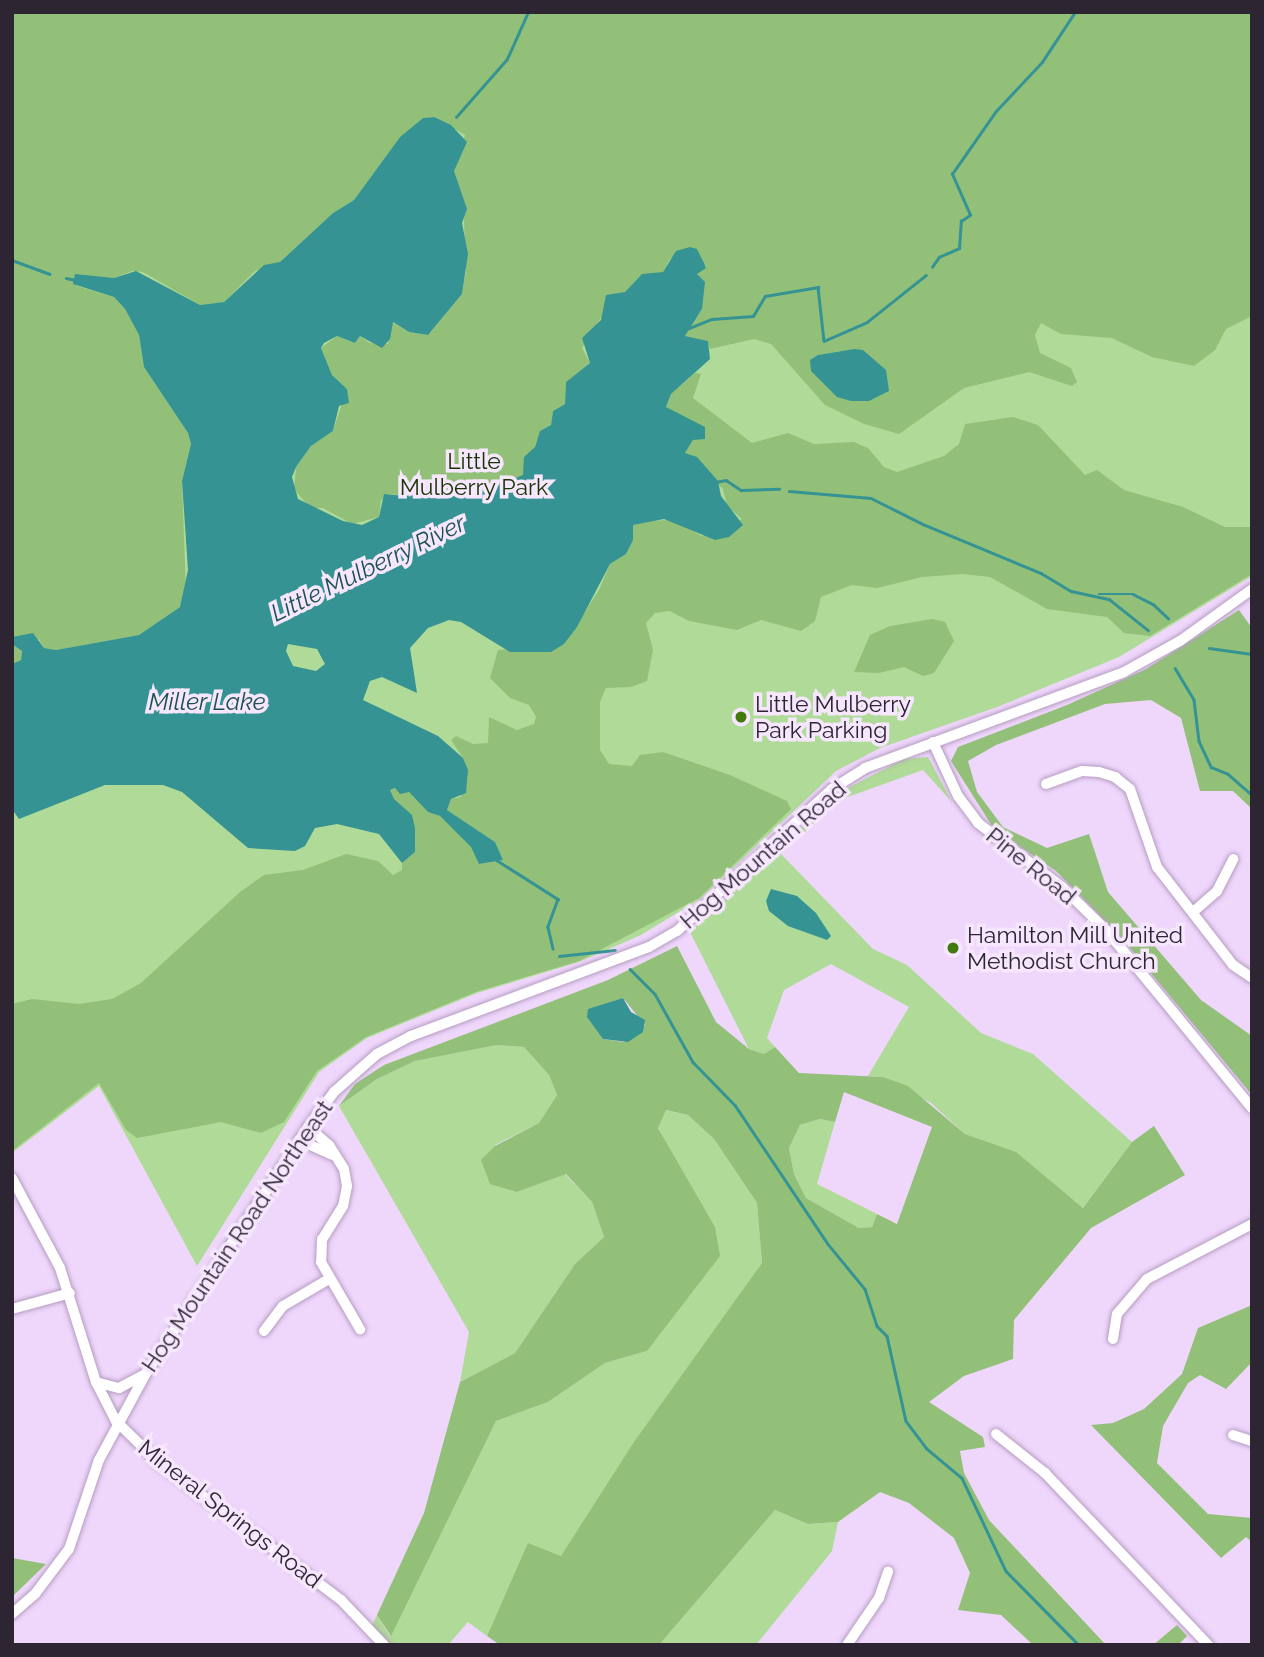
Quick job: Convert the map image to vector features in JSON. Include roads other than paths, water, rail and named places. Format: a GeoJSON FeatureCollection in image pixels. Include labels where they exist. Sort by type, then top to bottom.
{"type":"FeatureCollection","features":[{"type":"Feature","properties":{"kind":"street","name":"Hog Mountain Road"},"geometry":{"type":"LineString","coordinates":[[614,962],[677,931],[832,789],[865,768],[933,742],[1042,707],[1124,672],[1181,641],[1252,589]]}},
{"type":"Feature","properties":{"kind":"street","name":"Pine Road"},"geometry":{"type":"LineString","coordinates":[[933,742],[958,796],[978,823],[1062,887],[1107,931],[1252,1108]]}},
{"type":"Feature","properties":{"kind":"street"},"geometry":{"type":"LineString","coordinates":[[1046,784],[1082,772],[1099,772],[1115,777],[1130,789],[1139,807],[1147,850],[1233,965],[1252,978]]}},
{"type":"Feature","properties":{"kind":"street"},"geometry":{"type":"LineString","coordinates":[[1193,912],[1217,891],[1233,859]]}},
{"type":"Feature","properties":{"kind":"street","name":"Hog Mountain Road Northeast"},"geometry":{"type":"LineString","coordinates":[[12,1614],[58,1568],[69,1549],[117,1421],[299,1140],[334,1092],[388,1048],[614,962]]}},
{"type":"Feature","properties":{"kind":"street"},"geometry":{"type":"LineString","coordinates":[[308,1127],[329,1145],[332,1155],[344,1169],[347,1186],[343,1206],[322,1239],[321,1262],[360,1329]]}},
{"type":"Feature","properties":{"kind":"street"},"geometry":{"type":"LineString","coordinates":[[299,1140],[332,1155]]}},
{"type":"Feature","properties":{"kind":"street","name":"Mineral Springs Road"},"geometry":{"type":"LineString","coordinates":[[12,1178],[70,1293],[96,1382],[117,1421],[160,1464],[341,1600],[384,1645]]}},
{"type":"Feature","properties":{"kind":"street"},"geometry":{"type":"LineString","coordinates":[[1113,1339],[1117,1314],[1147,1279],[1252,1224]]}},
{"type":"Feature","properties":{"kind":"street"},"geometry":{"type":"LineString","coordinates":[[264,1331],[283,1306],[329,1279]]}},
{"type":"Feature","properties":{"kind":"street"},"geometry":{"type":"LineString","coordinates":[[12,1309],[70,1293]]}},
{"type":"Feature","properties":{"kind":"street"},"geometry":{"type":"LineString","coordinates":[[96,1382],[119,1388],[146,1373]]}},
{"type":"Feature","properties":{"kind":"street"},"geometry":{"type":"LineString","coordinates":[[996,1434],[1045,1473],[1208,1645]]}},
{"type":"Feature","properties":{"kind":"street"},"geometry":{"type":"LineString","coordinates":[[1233,1435],[1252,1441]]}},
{"type":"Feature","properties":{"kind":"street"},"geometry":{"type":"LineString","coordinates":[[847,1645],[879,1598],[888,1572]]}},
{"type":"Feature","properties":{"kind":"water","name":"Miller Lake"},"geometry":{"type":"Polygon","coordinates":[[[434,117],[451,125],[467,142],[454,171],[467,209],[462,223],[468,254],[462,294],[428,335],[409,332],[393,322],[390,339],[382,348],[360,336],[355,343],[337,336],[324,343],[321,348],[332,375],[347,389],[349,403],[339,406],[333,431],[311,446],[296,467],[292,477],[298,499],[343,521],[362,525],[379,517],[384,494],[405,496],[437,488],[451,496],[475,495],[523,475],[524,457],[535,447],[540,431],[551,425],[553,411],[565,404],[566,382],[590,363],[582,338],[601,320],[606,295],[625,292],[642,274],[663,272],[676,251],[690,247],[697,249],[706,268],[697,274],[705,282],[702,309],[685,336],[708,341],[710,359],[671,394],[666,407],[705,427],[705,439],[693,440],[685,453],[697,457],[718,481],[721,496],[743,525],[729,537],[715,540],[664,519],[633,525],[633,540],[626,554],[610,564],[577,627],[564,644],[551,652],[510,652],[461,622],[449,620],[428,628],[410,648],[417,693],[382,677],[370,681],[363,700],[438,736],[463,758],[468,770],[466,793],[451,799],[447,810],[495,842],[503,860],[479,864],[471,847],[440,816],[428,812],[409,792],[400,794],[395,788],[390,790],[394,799],[412,815],[415,828],[415,852],[402,863],[379,834],[337,824],[315,828],[305,846],[295,851],[248,848],[182,792],[163,785],[105,785],[19,819],[12,809],[12,664],[21,660],[22,651],[12,644],[12,637],[33,633],[44,648],[56,650],[139,635],[180,607],[188,570],[182,481],[191,444],[188,433],[144,367],[139,335],[125,309],[114,297],[73,284],[75,274],[114,278],[136,271],[200,305],[224,302],[264,265],[280,262],[333,213],[354,200],[400,137],[423,118],[434,117]],[[288,644],[286,651],[293,666],[316,671],[325,664],[317,649],[288,644]]]}},
{"type":"Feature","properties":{"kind":"water"},"geometry":{"type":"Polygon","coordinates":[[[863,350],[886,370],[889,391],[869,401],[851,401],[837,397],[811,371],[810,360],[818,355],[863,350]]]}},
{"type":"Feature","properties":{"kind":"water"},"geometry":{"type":"Polygon","coordinates":[[[771,889],[797,896],[816,913],[831,936],[827,940],[788,926],[769,911],[766,901],[771,889]]]}},
{"type":"Feature","properties":{"kind":"water"},"geometry":{"type":"Polygon","coordinates":[[[623,998],[631,1012],[645,1020],[643,1032],[628,1042],[603,1039],[587,1017],[588,1009],[623,998]]]}},
{"type":"Feature","properties":{"kind":"waterway"},"geometry":{"type":"LineString","coordinates":[[456,117],[507,59],[528,12]]}},
{"type":"Feature","properties":{"kind":"waterway","name":"Little Mulberry River"},"geometry":{"type":"LineString","coordinates":[[932,267],[939,257],[959,248],[961,221],[970,215],[952,174],[996,111],[1042,62],[1075,12]]}},
{"type":"Feature","properties":{"kind":"waterway"},"geometry":{"type":"LineString","coordinates":[[12,260],[50,274]]}},
{"type":"Feature","properties":{"kind":"waterway","name":"Little Mulberry River"},"geometry":{"type":"LineString","coordinates":[[687,329],[712,319],[753,316],[765,296],[818,287],[824,341],[867,322],[926,275]]}},
{"type":"Feature","properties":{"kind":"waterway"},"geometry":{"type":"LineString","coordinates":[[66,278],[76,280]]}},
{"type":"Feature","properties":{"kind":"waterway"},"geometry":{"type":"LineString","coordinates":[[715,482],[726,480],[741,490],[779,489]]}},
{"type":"Feature","properties":{"kind":"waterway"},"geometry":{"type":"LineString","coordinates":[[789,491],[871,498],[925,525],[1041,573],[1071,591],[1109,599],[1148,630]]}},
{"type":"Feature","properties":{"kind":"waterway"},"geometry":{"type":"LineString","coordinates":[[1099,594],[1133,594],[1153,604],[1168,618]]}},
{"type":"Feature","properties":{"kind":"waterway"},"geometry":{"type":"LineString","coordinates":[[1209,648],[1252,654]]}},
{"type":"Feature","properties":{"kind":"waterway"},"geometry":{"type":"LineString","coordinates":[[1175,668],[1194,700],[1199,741],[1211,767],[1228,774],[1252,795]]}},
{"type":"Feature","properties":{"kind":"waterway"},"geometry":{"type":"LineString","coordinates":[[495,859],[558,899],[548,927],[553,948]]}},
{"type":"Feature","properties":{"kind":"waterway"},"geometry":{"type":"LineString","coordinates":[[559,956],[615,950]]}},
{"type":"Feature","properties":{"kind":"waterway"},"geometry":{"type":"LineString","coordinates":[[630,969],[655,994],[693,1062],[735,1105],[828,1244],[865,1289],[877,1326],[887,1336],[906,1421],[926,1448],[962,1478],[1006,1571],[1079,1645]]}},
{"type":"Feature","properties":{"kind":"place","name":"Little Mulberry Park Parking"},"geometry":{"type":"Point","coordinates":[741,717]}},
{"type":"Feature","properties":{"kind":"place","name":"Hamilton Mill United Methodist Church"},"geometry":{"type":"Point","coordinates":[953,948]}},
{"type":"Feature","properties":{"kind":"park label","name":"Little Mulberry Park"},"geometry":{"type":"Point","coordinates":[474,474]}}]}
